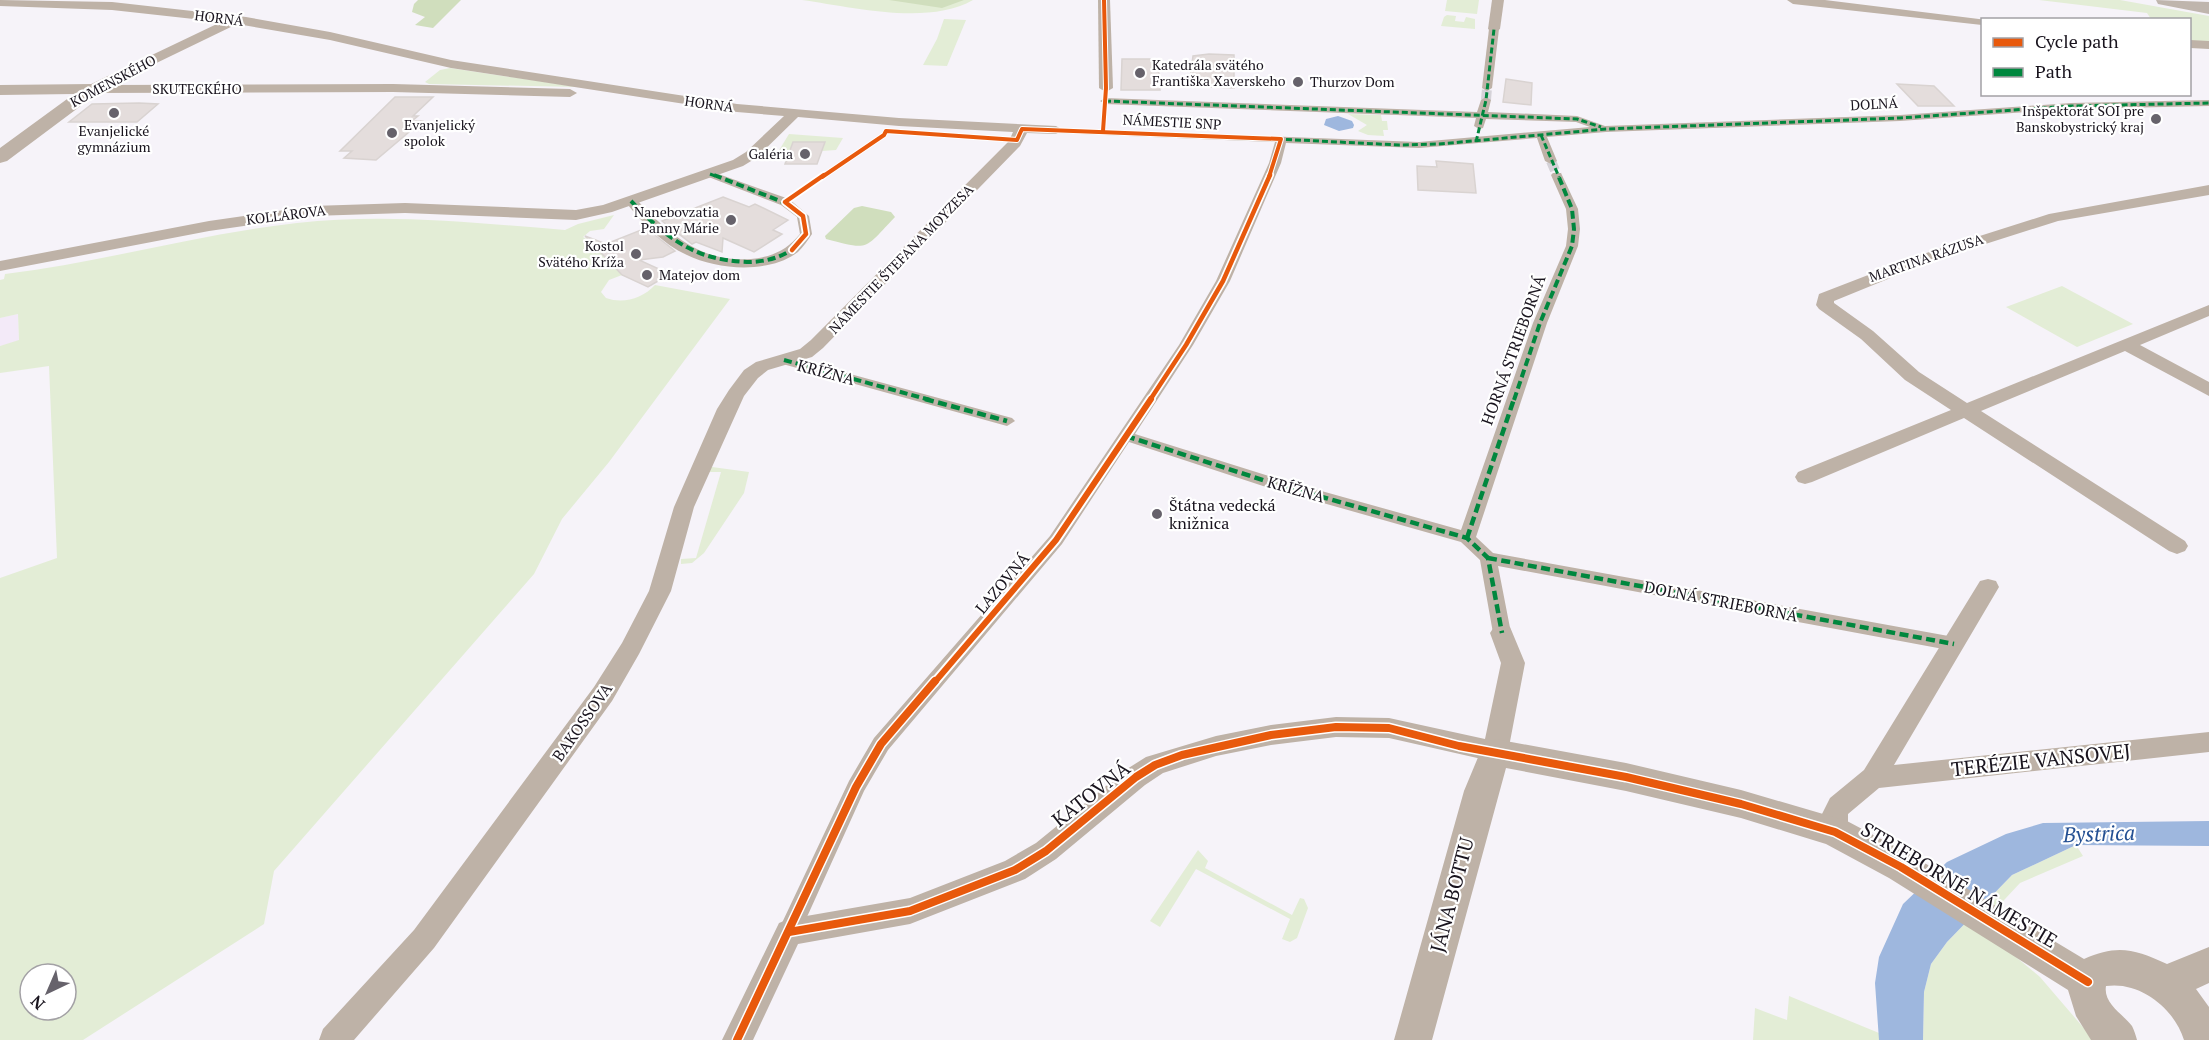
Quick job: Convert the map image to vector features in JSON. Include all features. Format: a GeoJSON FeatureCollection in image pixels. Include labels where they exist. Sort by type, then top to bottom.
{"type":"FeatureCollection","features":[{"type":"Feature","properties":{"kind":"main road"},"geometry":{"type":"LineString","coordinates":[[2165,0],[2209,8]]}},
{"type":"Feature","properties":{"kind":"street"},"geometry":{"type":"LineString","coordinates":[[1104,0],[1106,93]]}},
{"type":"Feature","properties":{"kind":"street"},"geometry":{"type":"LineString","coordinates":[[1476,142],[1486,94],[1498,0]]}},
{"type":"Feature","properties":{"kind":"street"},"geometry":{"type":"LineString","coordinates":[[1793,0],[1981,21]]}},
{"type":"Feature","properties":{"kind":"street","name":"HORNÁ"},"geometry":{"type":"LineString","coordinates":[[0,3],[112,6],[235,19],[330,36],[430,69],[589,85],[726,107],[794,114]]}},
{"type":"Feature","properties":{"kind":"street","name":"KOMENSKÉHO"},"geometry":{"type":"LineString","coordinates":[[0,157],[92,89],[235,19]]}},
{"type":"Feature","properties":{"kind":"street"},"geometry":{"type":"LineString","coordinates":[[2191,44],[2209,45]]}},
{"type":"Feature","properties":{"kind":"street"},"geometry":{"type":"LineString","coordinates":[[393,88],[430,69]]}},
{"type":"Feature","properties":{"kind":"street","name":"HORNÁ"},"geometry":{"type":"LineString","coordinates":[[393,88],[564,93],[586,92],[590,88],[589,85]]}},
{"type":"Feature","properties":{"kind":"street","name":"SKUTECKÉHO"},"geometry":{"type":"LineString","coordinates":[[0,90],[393,88]]}},
{"type":"Feature","properties":{"kind":"street","name":"NÁMESTIE SNP"},"geometry":{"type":"LineString","coordinates":[[1541,135],[1419,145],[1103,131],[1106,93],[1481,116],[1577,119],[1606,129]]}},
{"type":"Feature","properties":{"kind":"street","name":"DOLNÁ"},"geometry":{"type":"LineString","coordinates":[[1541,135],[1606,129],[1900,118],[2071,106],[2209,103]]}},
{"type":"Feature","properties":{"kind":"street"},"geometry":{"type":"LineString","coordinates":[[710,174],[786,202],[803,216],[806,234],[792,250],[767,261],[733,262],[698,256],[665,235],[631,201],[710,174],[751,155],[794,114],[1022,129],[1103,131]]}},
{"type":"Feature","properties":{"kind":"street"},"geometry":{"type":"LineString","coordinates":[[1527,117],[1531,129],[1541,135]]}},
{"type":"Feature","properties":{"kind":"street","name":"NÁMESTIE ŠTEFANA MOYZESA"},"geometry":{"type":"LineString","coordinates":[[773,363],[806,353],[817,344],[1015,143],[1022,129]]}},
{"type":"Feature","properties":{"kind":"street","name":"HORNÁ STRIEBORNÁ"},"geometry":{"type":"LineString","coordinates":[[1467,538],[1536,334],[1572,246],[1574,229],[1572,208],[1541,135]]}},
{"type":"Feature","properties":{"kind":"street","name":"LAZOVNÁ"},"geometry":{"type":"LineString","coordinates":[[737,1040],[856,787],[881,744],[1056,540],[1126,436],[1186,345],[1223,281],[1275,163],[1281,139]]}},
{"type":"Feature","properties":{"kind":"street","name":"MARTINA RÁZUSA"},"geometry":{"type":"LineString","coordinates":[[2177,546],[1908,373],[1867,335],[1825,304],[1825,298],[1926,258],[2020,227],[2088,211],[2209,190]]}},
{"type":"Feature","properties":{"kind":"street","name":"KOLLÁROVA"},"geometry":{"type":"LineString","coordinates":[[4,266],[200,228],[303,212],[405,208],[548,216],[576,215],[631,201]]}},
{"type":"Feature","properties":{"kind":"street"},"geometry":{"type":"LineString","coordinates":[[1804,477],[2209,310]]}},
{"type":"Feature","properties":{"kind":"street"},"geometry":{"type":"LineString","coordinates":[[2127,345],[2209,390]]}},
{"type":"Feature","properties":{"kind":"street","name":"KRÍŽNA"},"geometry":{"type":"LineString","coordinates":[[773,363],[1007,421]]}},
{"type":"Feature","properties":{"kind":"street","name":"BAKOSSOVA"},"geometry":{"type":"LineString","coordinates":[[334,1040],[382,988],[469,881],[603,694],[631,648],[660,591],[673,539],[728,409],[751,374],[773,363]]}},
{"type":"Feature","properties":{"kind":"street","name":"KRÍŽNA"},"geometry":{"type":"LineString","coordinates":[[1126,436],[1269,482],[1467,538]]}},
{"type":"Feature","properties":{"kind":"street"},"geometry":{"type":"LineString","coordinates":[[1467,538],[1488,558],[1502,633],[1513,663],[1495,752]]}},
{"type":"Feature","properties":{"kind":"street","name":"DOLNÁ STRIEBORNÁ"},"geometry":{"type":"LineString","coordinates":[[1488,558],[1954,644]]}},
{"type":"Feature","properties":{"kind":"street"},"geometry":{"type":"LineString","coordinates":[[1835,832],[1834,816],[1839,807],[1873,778],[1988,587]]}},
{"type":"Feature","properties":{"kind":"street","name":"KATOVNÁ"},"geometry":{"type":"LineString","coordinates":[[789,932],[910,912],[1015,870],[1046,851],[1136,777],[1155,765],[1216,746],[1271,735],[1336,727],[1389,728],[1459,746],[1495,752]]}},
{"type":"Feature","properties":{"kind":"street","name":"TERÉZIE VANSOVEJ"},"geometry":{"type":"LineString","coordinates":[[1873,778],[2209,742]]}},
{"type":"Feature","properties":{"kind":"street","name":"STRIEBORNÉ NÁMESTIE"},"geometry":{"type":"LineString","coordinates":[[1495,752],[1638,780],[1741,804],[1835,832],[1913,874],[2088,982]]}},
{"type":"Feature","properties":{"kind":"street","name":"JÁNA BOTTU"},"geometry":{"type":"LineString","coordinates":[[1413,1040],[1476,806],[1495,752]]}},
{"type":"Feature","properties":{"kind":"street"},"geometry":{"type":"LineString","coordinates":[[2164,984],[2209,965]]}},
{"type":"Feature","properties":{"kind":"street"},"geometry":{"type":"LineString","coordinates":[[2118,1040],[2098,1020],[2086,993],[2088,982],[2093,974],[2103,968],[2115,966],[2131,969],[2164,984],[2180,997],[2193,1012],[2201,1028],[2203,1040]]}},
{"type":"Feature","properties":{"kind":"shaded area"},"geometry":{"type":"Polygon","coordinates":[[[18,314],[19,341],[0,346],[0,318],[18,314]]]}},
{"type":"Feature","properties":{"kind":"green space"},"geometry":{"type":"Polygon","coordinates":[[[418,0],[461,0],[433,28],[415,25],[425,17],[412,12],[418,0]]]}},
{"type":"Feature","properties":{"kind":"green space"},"geometry":{"type":"Polygon","coordinates":[[[802,0],[973,0],[955,8],[912,13],[866,10],[802,0]]]}},
{"type":"Feature","properties":{"kind":"green space"},"geometry":{"type":"Polygon","coordinates":[[[889,0],[964,0],[942,8],[889,0]]]}},
{"type":"Feature","properties":{"kind":"green space"},"geometry":{"type":"Polygon","coordinates":[[[1447,0],[1479,0],[1477,14],[1445,11],[1447,0]]]}},
{"type":"Feature","properties":{"kind":"green space"},"geometry":{"type":"Polygon","coordinates":[[[2039,0],[2120,0],[2209,16],[2209,44],[2191,42],[2191,18],[2150,18],[2147,13],[2039,0]]]}},
{"type":"Feature","properties":{"kind":"green space"},"geometry":{"type":"Polygon","coordinates":[[[1447,15],[1456,16],[1455,21],[1464,22],[1466,17],[1475,19],[1475,29],[1441,26],[1447,15]]]}},
{"type":"Feature","properties":{"kind":"green space"},"geometry":{"type":"Polygon","coordinates":[[[944,19],[966,20],[947,66],[923,65],[937,39],[944,19]]]}},
{"type":"Feature","properties":{"kind":"green space"},"geometry":{"type":"Polygon","coordinates":[[[450,68],[578,87],[429,84],[425,82],[440,70],[450,68]]]}},
{"type":"Feature","properties":{"kind":"green space"},"geometry":{"type":"Polygon","coordinates":[[[1348,114],[1381,115],[1382,121],[1387,121],[1388,130],[1383,130],[1384,136],[1368,135],[1358,131],[1367,125],[1348,114]]]}},
{"type":"Feature","properties":{"kind":"green space"},"geometry":{"type":"Polygon","coordinates":[[[789,134],[843,138],[836,150],[822,151],[825,142],[793,142],[790,150],[778,152],[789,134]]]}},
{"type":"Feature","properties":{"kind":"green space"},"geometry":{"type":"Polygon","coordinates":[[[862,206],[891,212],[895,217],[866,244],[851,245],[826,239],[825,236],[854,208],[862,206]]]}},
{"type":"Feature","properties":{"kind":"green space"},"geometry":{"type":"Polygon","coordinates":[[[614,215],[604,229],[590,231],[583,237],[591,241],[622,275],[609,280],[601,292],[606,298],[632,299],[644,294],[655,285],[730,299],[609,462],[562,519],[534,574],[274,871],[264,924],[83,1040],[0,1040],[0,578],[57,558],[49,366],[0,373],[0,346],[19,340],[18,314],[0,318],[0,280],[4,279],[5,274],[297,223],[398,219],[565,230],[578,224],[614,215]]]}},
{"type":"Feature","properties":{"kind":"green space"},"geometry":{"type":"Polygon","coordinates":[[[2062,286],[2133,324],[2077,347],[2006,307],[2062,286]]]}},
{"type":"Feature","properties":{"kind":"green space"},"geometry":{"type":"Polygon","coordinates":[[[712,467],[749,472],[744,493],[704,553],[692,563],[681,564],[681,559],[696,558],[721,472],[707,472],[712,467]]]}},
{"type":"Feature","properties":{"kind":"green space"},"geometry":{"type":"Polygon","coordinates":[[[2076,845],[2083,856],[2020,883],[1976,930],[2005,948],[2040,977],[2094,1040],[1923,1040],[1924,992],[1931,964],[1947,942],[2012,875],[2076,845]]]}},
{"type":"Feature","properties":{"kind":"green space"},"geometry":{"type":"Polygon","coordinates":[[[1198,850],[1208,861],[1205,868],[1292,915],[1300,898],[1304,899],[1308,908],[1297,938],[1290,942],[1282,939],[1290,919],[1196,869],[1160,927],[1150,921],[1198,850]]]}},
{"type":"Feature","properties":{"kind":"green space"},"geometry":{"type":"Polygon","coordinates":[[[1789,996],[1879,1033],[1879,1040],[1753,1040],[1755,1008],[1787,1020],[1789,996]]]}},
{"type":"Feature","properties":{"kind":"water"},"geometry":{"type":"Polygon","coordinates":[[[1338,116],[1352,121],[1353,128],[1339,131],[1324,125],[1326,119],[1338,116]]]}},
{"type":"Feature","properties":{"kind":"water","name":"Bystrica"},"geometry":{"type":"Polygon","coordinates":[[[2209,821],[2209,846],[2076,845],[2012,875],[1947,942],[1931,964],[1924,992],[1923,1040],[1879,1040],[1875,983],[1879,957],[1903,904],[1947,862],[2006,834],[2043,823],[2209,821]]]}},
{"type":"Feature","properties":{"kind":"building"},"geometry":{"type":"Polygon","coordinates":[[[1234,55],[1234,88],[1189,86],[1193,56],[1234,55]]]}},
{"type":"Feature","properties":{"kind":"building","name":"Katedrála svätého Františka Xaverskeho"},"geometry":{"type":"Polygon","coordinates":[[[1122,59],[1158,59],[1160,90],[1121,90],[1122,59]]]}},
{"type":"Feature","properties":{"kind":"building"},"geometry":{"type":"Polygon","coordinates":[[[1506,79],[1532,83],[1531,105],[1503,102],[1506,79]]]}},
{"type":"Feature","properties":{"kind":"building"},"geometry":{"type":"Polygon","coordinates":[[[1897,84],[1934,86],[1954,106],[1918,106],[1897,84]]]}},
{"type":"Feature","properties":{"kind":"building","name":"Evanjelický spolok"},"geometry":{"type":"Polygon","coordinates":[[[395,97],[433,97],[413,116],[418,116],[412,121],[422,121],[376,160],[344,158],[352,151],[340,151],[395,97]]]}},
{"type":"Feature","properties":{"kind":"building","name":"Evanjelické gymnázium"},"geometry":{"type":"Polygon","coordinates":[[[92,104],[158,104],[137,122],[69,122],[92,104]]]}},
{"type":"Feature","properties":{"kind":"building","name":"Galéria"},"geometry":{"type":"Polygon","coordinates":[[[793,142],[825,142],[817,164],[785,164],[793,142]]]}},
{"type":"Feature","properties":{"kind":"building"},"geometry":{"type":"Polygon","coordinates":[[[1436,161],[1473,164],[1476,193],[1418,190],[1417,166],[1437,167],[1436,161]]]}},
{"type":"Feature","properties":{"kind":"building","name":"Nanebovzatia Panny Márie"},"geometry":{"type":"Polygon","coordinates":[[[723,197],[749,207],[755,204],[788,220],[773,230],[782,234],[754,252],[723,238],[722,252],[696,242],[692,244],[662,221],[723,197]]]}},
{"type":"Feature","properties":{"kind":"building","name":"Kostol Svätého Kríža"},"geometry":{"type":"Polygon","coordinates":[[[646,228],[675,251],[663,257],[639,260],[670,274],[648,287],[622,275],[585,236],[606,244],[646,228]]]}},
{"type":"Feature","properties":{"kind":"tunnel"},"geometry":{"type":"LineString","coordinates":[[1486,100],[1487,88]]}},
{"type":"Feature","properties":{"kind":"tunnel"},"geometry":{"type":"LineString","coordinates":[[1551,161],[1557,175]]}},
{"type":"Feature","properties":{"kind":"marked path"},"geometry":{"type":"LineString","coordinates":[[1476,142],[1486,100],[1494,29]]}},
{"type":"Feature","properties":{"kind":"marked path"},"geometry":{"type":"LineString","coordinates":[[1105,101],[1577,119],[1601,127]]}},
{"type":"Feature","properties":{"kind":"marked path"},"geometry":{"type":"LineString","coordinates":[[1277,139],[1399,145],[1439,144],[1606,129],[1900,118],[2071,106],[2209,103]]}},
{"type":"Feature","properties":{"kind":"marked path"},"geometry":{"type":"LineString","coordinates":[[1467,538],[1540,323],[1572,246],[1574,229],[1572,209],[1541,135]]}},
{"type":"Feature","properties":{"kind":"marked path"},"geometry":{"type":"LineString","coordinates":[[710,174],[788,204]]}},
{"type":"Feature","properties":{"kind":"marked path"},"geometry":{"type":"LineString","coordinates":[[631,201],[671,239],[684,248],[714,259],[753,262],[781,256],[795,247]]}},
{"type":"Feature","properties":{"kind":"marked path"},"geometry":{"type":"LineString","coordinates":[[784,360],[1007,421]]}},
{"type":"Feature","properties":{"kind":"marked path"},"geometry":{"type":"LineString","coordinates":[[1126,436],[1269,482],[1467,538],[1488,558],[1502,633]]}},
{"type":"Feature","properties":{"kind":"marked path"},"geometry":{"type":"LineString","coordinates":[[1488,558],[1954,644]]}},
{"type":"Feature","properties":{"kind":"cycle path"},"geometry":{"type":"LineString","coordinates":[[1103,131],[1106,88],[1104,0]]}},
{"type":"Feature","properties":{"kind":"cycle path"},"geometry":{"type":"LineString","coordinates":[[737,1040],[856,787],[881,744],[1056,540],[1126,436],[1186,345],[1223,281],[1275,163],[1281,139],[1022,129],[1017,140],[886,131],[884,135],[785,202],[803,216],[806,234],[792,250]]}},
{"type":"Feature","properties":{"kind":"cycle path"},"geometry":{"type":"LineString","coordinates":[[789,932],[910,911],[1015,870],[1046,851],[1136,777],[1155,765],[1182,755],[1271,735],[1336,727],[1389,728],[1459,746],[1626,777],[1741,804],[1835,832],[1901,867],[2088,982]]}},
{"type":"Feature","properties":{"kind":"place","name":"Katedrála svätého Františka Xaverskeho"},"geometry":{"type":"Point","coordinates":[1140,73]}},
{"type":"Feature","properties":{"kind":"place","name":"Thurzov Dom"},"geometry":{"type":"Point","coordinates":[1298,82]}},
{"type":"Feature","properties":{"kind":"place","name":"Evanjelické gymnázium"},"geometry":{"type":"Point","coordinates":[114,113]}},
{"type":"Feature","properties":{"kind":"place","name":"Inšpektorát SOI pre Banskobystrický kraj"},"geometry":{"type":"Point","coordinates":[2156,119]}},
{"type":"Feature","properties":{"kind":"place","name":"Evanjelický spolok"},"geometry":{"type":"Point","coordinates":[392,133]}},
{"type":"Feature","properties":{"kind":"place","name":"Galéria"},"geometry":{"type":"Point","coordinates":[805,154]}},
{"type":"Feature","properties":{"kind":"place","name":"Nanebovzatia Panny Márie"},"geometry":{"type":"Point","coordinates":[731,220]}},
{"type":"Feature","properties":{"kind":"place","name":"Kostol Svätého Kríža"},"geometry":{"type":"Point","coordinates":[636,254]}},
{"type":"Feature","properties":{"kind":"place","name":"Matejov dom"},"geometry":{"type":"Point","coordinates":[647,275]}},
{"type":"Feature","properties":{"kind":"place","name":"Štátna vedecká knižnica"},"geometry":{"type":"Point","coordinates":[1157,514]}}]}
